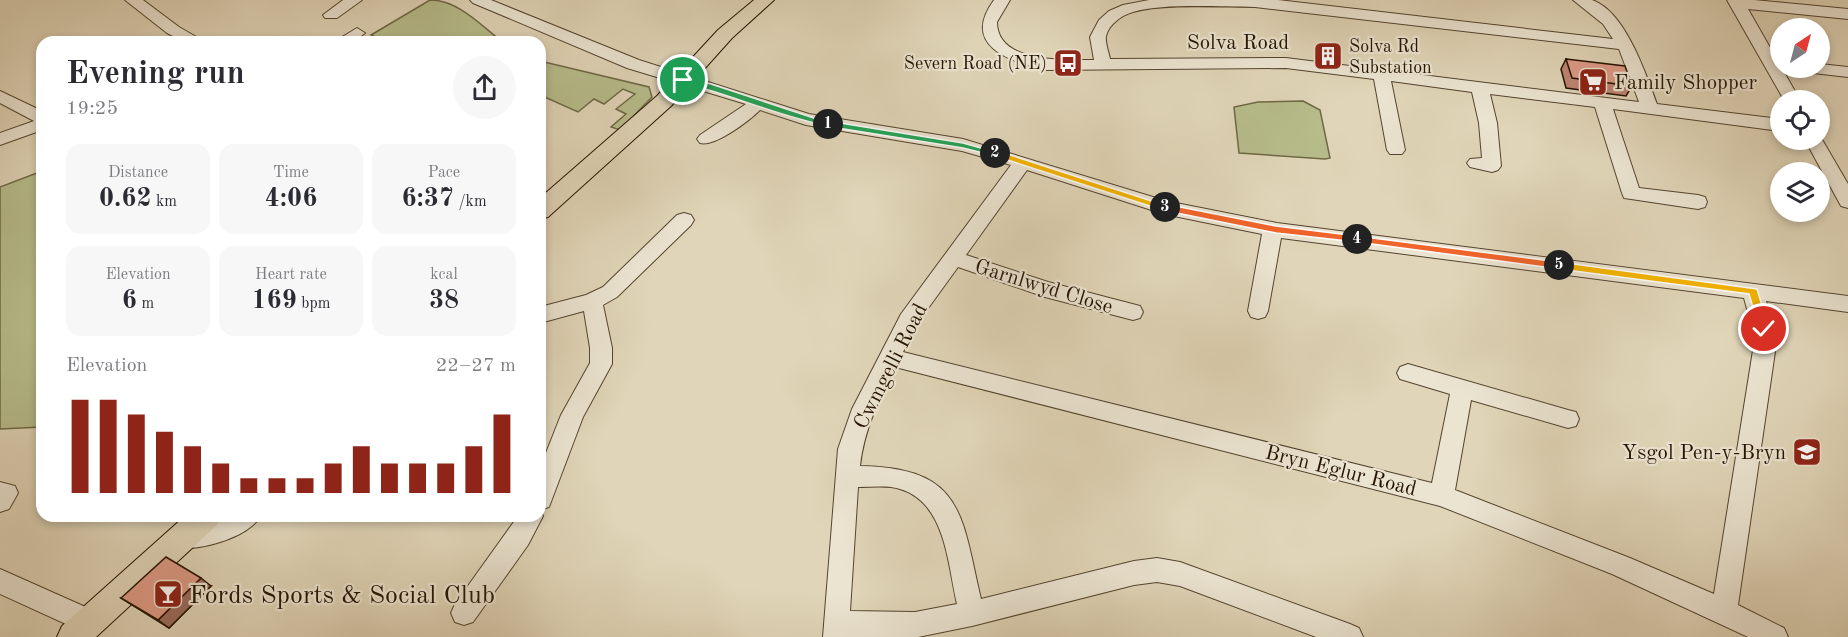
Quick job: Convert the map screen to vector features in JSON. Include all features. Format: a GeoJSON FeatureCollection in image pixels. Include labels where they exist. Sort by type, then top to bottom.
{"type":"FeatureCollection","features":[{"type":"Feature","properties":{"kind":"main road"},"geometry":{"type":"LineString","coordinates":[[546,205],[664,101],[725,34],[765,0]]}},
{"type":"Feature","properties":{"kind":"main road"},"geometry":{"type":"LineString","coordinates":[[81,630],[199,522]]}},
{"type":"Feature","properties":{"kind":"street"},"geometry":{"type":"LineString","coordinates":[[133,0],[173,30],[185,36]]}},
{"type":"Feature","properties":{"kind":"street"},"geometry":{"type":"LineString","coordinates":[[332,15],[354,0]]}},
{"type":"Feature","properties":{"kind":"street"},"geometry":{"type":"LineString","coordinates":[[478,0],[633,64],[806,119],[963,145],[1164,207],[1273,229],[1848,304]]}},
{"type":"Feature","properties":{"kind":"street","name":"Solva Road"},"geometry":{"type":"LineString","coordinates":[[1002,0],[993,13],[989,25],[996,40],[1012,53],[1045,65],[1265,62],[1381,74],[1770,124]]}},
{"type":"Feature","properties":{"kind":"street"},"geometry":{"type":"LineString","coordinates":[[1581,0],[1607,17],[1626,45],[1650,109]]}},
{"type":"Feature","properties":{"kind":"street"},"geometry":{"type":"LineString","coordinates":[[1103,66],[1098,37],[1105,23],[1115,14],[1129,8],[1153,4],[1255,2],[1626,45]]}},
{"type":"Feature","properties":{"kind":"street"},"geometry":{"type":"LineString","coordinates":[[1736,2],[1848,14]]}},
{"type":"Feature","properties":{"kind":"street"},"geometry":{"type":"LineString","coordinates":[[1736,2],[1770,55]]}},
{"type":"Feature","properties":{"kind":"street"},"geometry":{"type":"LineString","coordinates":[[352,36],[357,33]]}},
{"type":"Feature","properties":{"kind":"street"},"geometry":{"type":"LineString","coordinates":[[1830,70],[1848,72]]}},
{"type":"Feature","properties":{"kind":"street"},"geometry":{"type":"LineString","coordinates":[[1381,74],[1396,150]]}},
{"type":"Feature","properties":{"kind":"street"},"geometry":{"type":"LineString","coordinates":[[1476,163],[1492,166],[1488,123],[1480,88]]}},
{"type":"Feature","properties":{"kind":"street"},"geometry":{"type":"LineString","coordinates":[[0,96],[36,115]]}},
{"type":"Feature","properties":{"kind":"street"},"geometry":{"type":"LineString","coordinates":[[706,139],[747,113],[757,102]]}},
{"type":"Feature","properties":{"kind":"street"},"geometry":{"type":"LineString","coordinates":[[1602,103],[1631,193],[1698,202]]}},
{"type":"Feature","properties":{"kind":"street"},"geometry":{"type":"LineString","coordinates":[[0,139],[36,126]]}},
{"type":"Feature","properties":{"kind":"street"},"geometry":{"type":"LineString","coordinates":[[1822,150],[1839,171],[1848,201]]}},
{"type":"Feature","properties":{"kind":"street","name":"Cwmgelli Road"},"geometry":{"type":"LineString","coordinates":[[835,630],[850,449],[864,409],[908,320],[931,285],[954,258],[1023,162]]}},
{"type":"Feature","properties":{"kind":"street"},"geometry":{"type":"LineString","coordinates":[[546,313],[592,301],[610,292],[684,220]]}},
{"type":"Feature","properties":{"kind":"street"},"geometry":{"type":"LineString","coordinates":[[1258,311],[1273,229]]}},
{"type":"Feature","properties":{"kind":"street","name":"Garnlwyd Close"},"geometry":{"type":"LineString","coordinates":[[954,258],[1045,289],[1133,312]]}},
{"type":"Feature","properties":{"kind":"street"},"geometry":{"type":"LineString","coordinates":[[1724,611],[1767,338],[1753,291]]}},
{"type":"Feature","properties":{"kind":"street"},"geometry":{"type":"LineString","coordinates":[[546,483],[572,415],[601,364],[601,348],[592,301]]}},
{"type":"Feature","properties":{"kind":"street","name":"Bryn Eglur Road"},"geometry":{"type":"LineString","coordinates":[[890,357],[1442,496],[1621,566],[1724,611],[1775,637]]}},
{"type":"Feature","properties":{"kind":"street"},"geometry":{"type":"LineString","coordinates":[[1408,373],[1568,419]]}},
{"type":"Feature","properties":{"kind":"street"},"geometry":{"type":"LineString","coordinates":[[1442,496],[1462,388]]}},
{"type":"Feature","properties":{"kind":"street"},"geometry":{"type":"LineString","coordinates":[[847,476],[892,477],[915,484],[934,496],[949,517],[972,614]]}},
{"type":"Feature","properties":{"kind":"street"},"geometry":{"type":"LineString","coordinates":[[0,493],[6,493],[0,501]]}},
{"type":"Feature","properties":{"kind":"street"},"geometry":{"type":"LineString","coordinates":[[182,538],[232,527],[239,522]]}},
{"type":"Feature","properties":{"kind":"street"},"geometry":{"type":"LineString","coordinates":[[464,613],[528,522]]}},
{"type":"Feature","properties":{"kind":"street"},"geometry":{"type":"LineString","coordinates":[[835,630],[915,625],[972,614],[1134,573],[1157,570],[1180,574],[1350,637]]}},
{"type":"Feature","properties":{"kind":"street"},"geometry":{"type":"LineString","coordinates":[[0,581],[81,630]]}},
{"type":"Feature","properties":{"kind":"green space"},"geometry":{"type":"Polygon","coordinates":[[[430,0],[451,4],[496,36],[373,36],[371,35],[430,0]]]}},
{"type":"Feature","properties":{"kind":"green space"},"geometry":{"type":"Polygon","coordinates":[[[546,62],[649,87],[652,97],[620,130],[611,127],[626,114],[616,109],[635,94],[623,89],[604,104],[594,99],[578,112],[546,98],[546,62]]]}},
{"type":"Feature","properties":{"kind":"green space"},"geometry":{"type":"Polygon","coordinates":[[[1303,101],[1320,110],[1330,158],[1239,153],[1234,107],[1258,102],[1303,101]]]}},
{"type":"Feature","properties":{"kind":"green space"},"geometry":{"type":"Polygon","coordinates":[[[36,173],[36,427],[0,429],[0,187],[36,173]]]}},
{"type":"Feature","properties":{"kind":"building"},"geometry":{"type":"Polygon","coordinates":[[[1566,59],[1625,66],[1632,86],[1572,78],[1566,59]]]}},
{"type":"Feature","properties":{"kind":"building","name":"Fords Sports & Social Club"},"geometry":{"type":"Polygon","coordinates":[[[166,557],[201,578],[158,620],[121,598],[166,557]]]}},
{"type":"Feature","properties":{"kind":"place","name":"Solva Rd Substation"},"geometry":{"type":"Point","coordinates":[1328,56]}},
{"type":"Feature","properties":{"kind":"place","name":"Severn Road (NE)"},"geometry":{"type":"Point","coordinates":[1068,63]}},
{"type":"Feature","properties":{"kind":"place","name":"Family Shopper"},"geometry":{"type":"Point","coordinates":[1593,82]}},
{"type":"Feature","properties":{"kind":"place","name":"Ysgol Pen-y-Bryn"},"geometry":{"type":"Point","coordinates":[1807,452]}},
{"type":"Feature","properties":{"kind":"place","name":"Fords Sports & Social Club"},"geometry":{"type":"Point","coordinates":[168,594]}},
{"type":"Feature","properties":{"kind":"route"},"geometry":{"type":"LineString","coordinates":[[683,80],[708,86],[806,119],[846,128],[963,145],[1164,207],[1208,218],[1276,230],[1753,291],[1764,329]]}}]}
